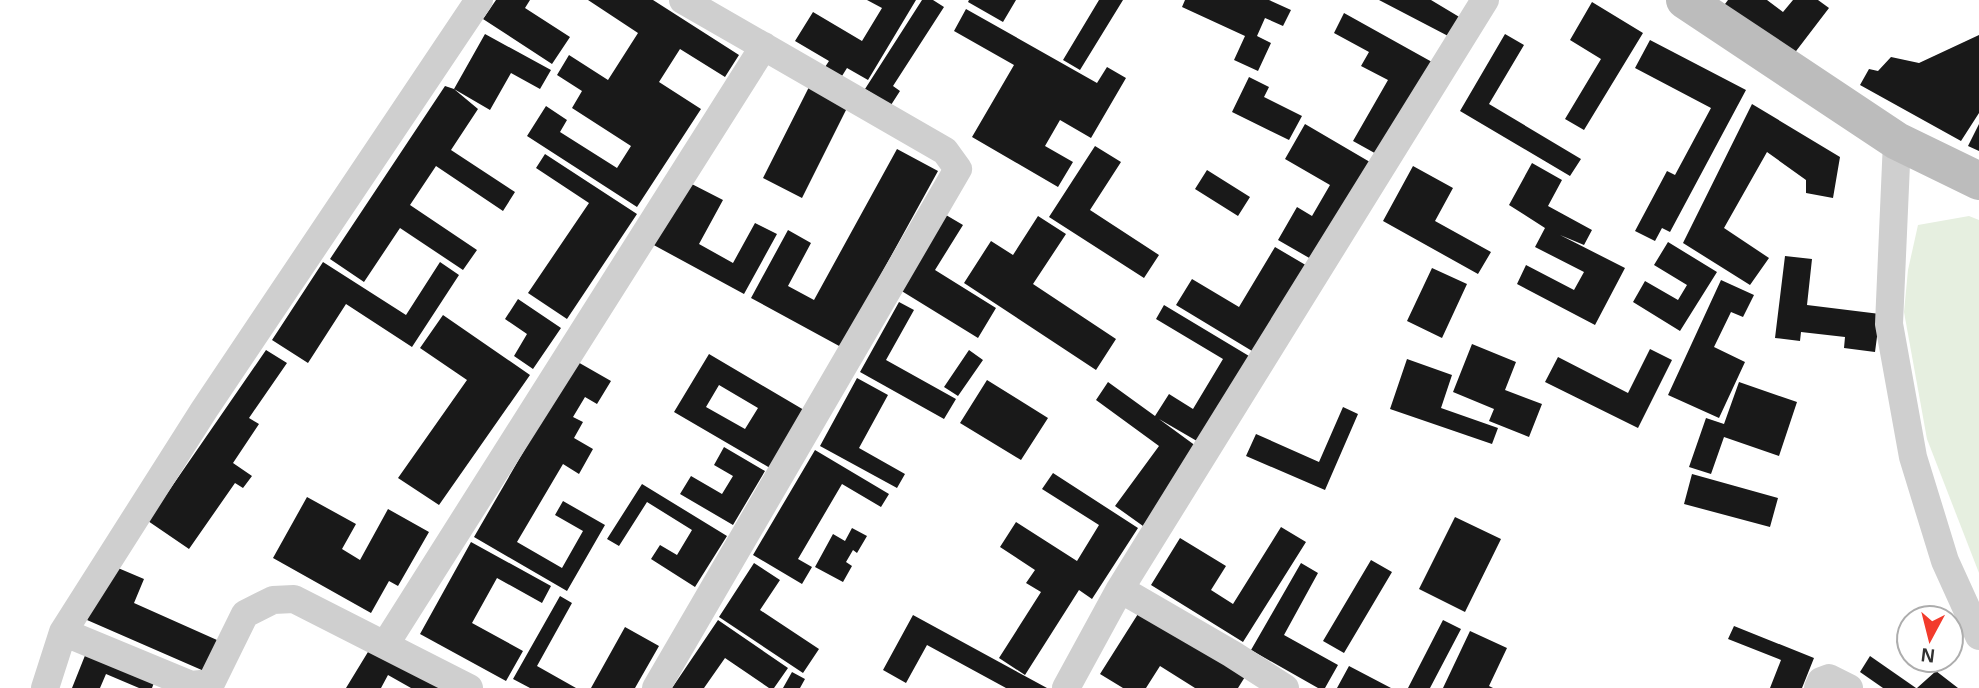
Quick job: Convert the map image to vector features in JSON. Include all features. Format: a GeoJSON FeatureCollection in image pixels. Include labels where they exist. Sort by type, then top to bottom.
{"type":"FeatureCollection","features":[{"type":"Feature","properties":{"kind":"main road"},"geometry":{"type":"LineString","coordinates":[[1685,0],[1897,141],[1979,181]]}},
{"type":"Feature","properties":{"kind":"street"},"geometry":{"type":"LineString","coordinates":[[45,688],[63,632],[204,410],[479,0]]}},
{"type":"Feature","properties":{"kind":"street"},"geometry":{"type":"LineString","coordinates":[[656,688],[958,169],[945,151],[683,0]]}},
{"type":"Feature","properties":{"kind":"street"},"geometry":{"type":"LineString","coordinates":[[1066,688],[1120,589],[1485,0]]}},
{"type":"Feature","properties":{"kind":"street"},"geometry":{"type":"LineString","coordinates":[[385,645],[764,46]]}},
{"type":"Feature","properties":{"kind":"street"},"geometry":{"type":"LineString","coordinates":[[1897,141],[1889,324],[1913,457],[1945,561],[1979,636]]}},
{"type":"Feature","properties":{"kind":"street"},"geometry":{"type":"LineString","coordinates":[[1120,589],[1285,688]]}},
{"type":"Feature","properties":{"kind":"street"},"geometry":{"type":"LineString","coordinates":[[63,632],[191,685],[211,683],[245,614],[273,600],[294,599],[469,688]]}},
{"type":"Feature","properties":{"kind":"street"},"geometry":{"type":"LineString","coordinates":[[1818,688],[1821,681],[1829,678],[1849,688]]}},
{"type":"Feature","properties":{"kind":"green space"},"geometry":{"type":"Polygon","coordinates":[[[1969,216],[1979,220],[1979,573],[1927,439],[1904,312],[1908,270],[1918,225],[1969,216]]]}},
{"type":"Feature","properties":{"kind":"building"},"geometry":{"type":"Polygon","coordinates":[[[496,0],[530,0],[525,8],[570,37],[552,64],[483,19],[496,0]]]}},
{"type":"Feature","properties":{"kind":"building"},"geometry":{"type":"Polygon","coordinates":[[[588,0],[653,0],[739,55],[725,77],[680,49],[659,82],[701,109],[637,207],[527,136],[546,106],[567,120],[560,132],[617,168],[631,146],[572,108],[582,91],[557,75],[569,55],[608,80],[638,33],[588,0]]]}},
{"type":"Feature","properties":{"kind":"building"},"geometry":{"type":"Polygon","coordinates":[[[867,0],[916,0],[868,80],[847,68],[842,76],[825,67],[829,61],[795,41],[813,12],[862,41],[882,8],[867,0]]]}},
{"type":"Feature","properties":{"kind":"building"},"geometry":{"type":"Polygon","coordinates":[[[922,0],[933,0],[944,7],[893,86],[900,91],[891,105],[865,89],[922,0]]]}},
{"type":"Feature","properties":{"kind":"building"},"geometry":{"type":"Polygon","coordinates":[[[1016,0],[1003,22],[968,2],[1016,0]]]}},
{"type":"Feature","properties":{"kind":"building"},"geometry":{"type":"Polygon","coordinates":[[[1099,0],[1123,0],[1080,70],[1063,60],[1099,0]]]}},
{"type":"Feature","properties":{"kind":"building"},"geometry":{"type":"Polygon","coordinates":[[[1185,0],[1269,0],[1291,10],[1283,26],[1265,18],[1257,36],[1271,43],[1258,71],[1234,60],[1245,36],[1182,7],[1185,0]]]}},
{"type":"Feature","properties":{"kind":"building"},"geometry":{"type":"Polygon","coordinates":[[[1379,0],[1431,0],[1461,18],[1450,37],[1379,0]]]}},
{"type":"Feature","properties":{"kind":"building"},"geometry":{"type":"Polygon","coordinates":[[[1728,0],[1767,0],[1783,12],[1793,0],[1818,0],[1829,8],[1790,59],[1722,8],[1728,0]]]}},
{"type":"Feature","properties":{"kind":"building"},"geometry":{"type":"Polygon","coordinates":[[[1592,2],[1643,33],[1584,130],[1565,119],[1601,59],[1570,40],[1592,2]]]}},
{"type":"Feature","properties":{"kind":"building"},"geometry":{"type":"Polygon","coordinates":[[[966,9],[1097,83],[1107,67],[1126,78],[1091,138],[1060,120],[1045,146],[1073,162],[1058,187],[972,137],[1014,65],[954,31],[966,9]]]}},
{"type":"Feature","properties":{"kind":"building"},"geometry":{"type":"Polygon","coordinates":[[[1344,13],[1432,62],[1380,156],[1353,141],[1388,80],[1361,66],[1369,52],[1334,33],[1344,13]]]}},
{"type":"Feature","properties":{"kind":"building"},"geometry":{"type":"Polygon","coordinates":[[[485,34],[551,70],[540,89],[511,73],[490,110],[454,89],[485,34]]]}},
{"type":"Feature","properties":{"kind":"building"},"geometry":{"type":"Polygon","coordinates":[[[1505,34],[1524,45],[1489,104],[1581,159],[1570,176],[1460,111],[1505,34]]]}},
{"type":"Feature","properties":{"kind":"building"},"geometry":{"type":"Polygon","coordinates":[[[1979,35],[1979,113],[1961,141],[1860,85],[1869,69],[1878,71],[1891,57],[1919,63],[1979,35]]]}},
{"type":"Feature","properties":{"kind":"building"},"geometry":{"type":"Polygon","coordinates":[[[1650,40],[1746,90],[1670,232],[1662,228],[1655,241],[1635,231],[1667,171],[1675,175],[1711,108],[1635,68],[1650,40]]]}},
{"type":"Feature","properties":{"kind":"building"},"geometry":{"type":"Polygon","coordinates":[[[1249,77],[1269,87],[1264,97],[1302,116],[1289,140],[1232,112],[1249,77]]]}},
{"type":"Feature","properties":{"kind":"building"},"geometry":{"type":"Polygon","coordinates":[[[445,86],[454,89],[478,109],[451,150],[515,192],[503,211],[436,166],[410,205],[477,250],[463,270],[400,228],[364,282],[330,259],[445,86]]]}},
{"type":"Feature","properties":{"kind":"building"},"geometry":{"type":"Polygon","coordinates":[[[809,87],[848,106],[802,198],[763,178],[809,87]]]}},
{"type":"Feature","properties":{"kind":"building"},"geometry":{"type":"Polygon","coordinates":[[[1752,104],[1840,157],[1833,198],[1806,193],[1806,180],[1767,152],[1724,228],[1769,258],[1750,285],[1683,243],[1752,104]]]}},
{"type":"Feature","properties":{"kind":"building"},"geometry":{"type":"Polygon","coordinates":[[[1305,124],[1375,165],[1318,263],[1278,240],[1297,207],[1312,216],[1330,185],[1285,159],[1305,124]]]}},
{"type":"Feature","properties":{"kind":"building"},"geometry":{"type":"Polygon","coordinates":[[[1979,124],[1979,151],[1968,146],[1979,124]]]}},
{"type":"Feature","properties":{"kind":"building"},"geometry":{"type":"Polygon","coordinates":[[[1095,146],[1121,162],[1090,210],[1159,255],[1144,278],[1049,217],[1095,146]]]}},
{"type":"Feature","properties":{"kind":"building"},"geometry":{"type":"Polygon","coordinates":[[[897,149],[938,171],[841,347],[751,298],[788,230],[811,243],[788,286],[814,300],[897,149]]]}},
{"type":"Feature","properties":{"kind":"building"},"geometry":{"type":"Polygon","coordinates":[[[545,154],[637,214],[567,319],[528,293],[589,203],[536,168],[545,154]]]}},
{"type":"Feature","properties":{"kind":"building"},"geometry":{"type":"Polygon","coordinates":[[[1532,163],[1562,180],[1548,206],[1592,230],[1584,245],[1560,235],[1625,268],[1595,325],[1517,284],[1526,265],[1574,290],[1584,272],[1535,247],[1545,228],[1509,205],[1532,163]]]}},
{"type":"Feature","properties":{"kind":"building"},"geometry":{"type":"Polygon","coordinates":[[[1413,166],[1453,188],[1435,221],[1491,252],[1478,274],[1383,221],[1413,166]]]}},
{"type":"Feature","properties":{"kind":"building"},"geometry":{"type":"Polygon","coordinates":[[[1207,170],[1250,197],[1238,216],[1195,189],[1207,170]]]}},
{"type":"Feature","properties":{"kind":"building"},"geometry":{"type":"Polygon","coordinates":[[[684,180],[723,200],[699,244],[733,263],[755,223],[777,234],[744,294],[650,243],[684,180]]]}},
{"type":"Feature","properties":{"kind":"building"},"geometry":{"type":"Polygon","coordinates":[[[946,215],[963,225],[935,270],[996,308],[978,338],[900,290],[946,215]]]}},
{"type":"Feature","properties":{"kind":"building"},"geometry":{"type":"Polygon","coordinates":[[[1038,216],[1066,234],[1033,284],[1116,339],[1096,370],[964,283],[991,241],[1013,255],[1038,216]]]}},
{"type":"Feature","properties":{"kind":"building"},"geometry":{"type":"Polygon","coordinates":[[[1668,242],[1717,272],[1680,331],[1633,302],[1645,281],[1678,300],[1687,285],[1654,265],[1668,242]]]}},
{"type":"Feature","properties":{"kind":"building"},"geometry":{"type":"Polygon","coordinates":[[[1275,247],[1309,267],[1257,354],[1176,305],[1192,279],[1239,307],[1275,247]]]}},
{"type":"Feature","properties":{"kind":"building"},"geometry":{"type":"Polygon","coordinates":[[[1785,256],[1812,259],[1807,305],[1880,314],[1875,352],[1844,348],[1845,337],[1801,332],[1800,341],[1775,338],[1785,256]]]}},
{"type":"Feature","properties":{"kind":"building"},"geometry":{"type":"Polygon","coordinates":[[[323,262],[406,315],[440,262],[459,275],[412,347],[346,304],[308,363],[272,340],[323,262]]]}},
{"type":"Feature","properties":{"kind":"building"},"geometry":{"type":"Polygon","coordinates":[[[1432,268],[1467,284],[1442,338],[1407,321],[1432,268]]]}},
{"type":"Feature","properties":{"kind":"building"},"geometry":{"type":"Polygon","coordinates":[[[1721,280],[1754,295],[1743,317],[1731,312],[1714,347],[1745,362],[1719,418],[1668,395],[1721,280]]]}},
{"type":"Feature","properties":{"kind":"building"},"geometry":{"type":"Polygon","coordinates":[[[518,299],[561,328],[533,369],[514,356],[527,334],[505,319],[518,299]]]}},
{"type":"Feature","properties":{"kind":"building"},"geometry":{"type":"Polygon","coordinates":[[[899,302],[914,310],[886,360],[956,399],[944,419],[860,372],[899,302]]]}},
{"type":"Feature","properties":{"kind":"building"},"geometry":{"type":"Polygon","coordinates":[[[1164,305],[1254,359],[1202,444],[1159,419],[1200,449],[1143,526],[1115,506],[1159,446],[1096,400],[1108,382],[1155,416],[1169,394],[1193,409],[1223,359],[1156,319],[1164,305]]]}},
{"type":"Feature","properties":{"kind":"building"},"geometry":{"type":"Polygon","coordinates":[[[443,315],[530,375],[439,505],[398,478],[467,380],[420,348],[443,315]]]}},
{"type":"Feature","properties":{"kind":"building"},"geometry":{"type":"Polygon","coordinates":[[[1472,344],[1516,362],[1505,390],[1542,404],[1529,437],[1489,421],[1494,409],[1453,392],[1472,344]]]}},
{"type":"Feature","properties":{"kind":"building"},"geometry":{"type":"Polygon","coordinates":[[[1650,349],[1672,360],[1638,428],[1545,382],[1558,357],[1628,393],[1650,349]]]}},
{"type":"Feature","properties":{"kind":"building"},"geometry":{"type":"Polygon","coordinates":[[[266,350],[287,363],[249,418],[259,424],[233,463],[252,476],[243,488],[235,483],[189,549],[148,521],[266,350]]]}},
{"type":"Feature","properties":{"kind":"building"},"geometry":{"type":"Polygon","coordinates":[[[969,350],[983,360],[958,396],[944,387],[969,350]]]}},
{"type":"Feature","properties":{"kind":"building"},"geometry":{"type":"Polygon","coordinates":[[[709,354],[804,410],[770,468],[674,412],[709,354]],[[719,385],[706,407],[745,429],[758,408],[719,385]]]}},
{"type":"Feature","properties":{"kind":"building"},"geometry":{"type":"Polygon","coordinates":[[[1407,359],[1452,375],[1441,408],[1498,428],[1492,444],[1390,409],[1407,359]]]}},
{"type":"Feature","properties":{"kind":"building"},"geometry":{"type":"Polygon","coordinates":[[[576,361],[611,381],[597,404],[585,397],[573,417],[583,422],[574,438],[593,449],[579,474],[563,464],[517,542],[562,568],[583,531],[555,515],[563,501],[605,525],[567,591],[474,537],[576,361]]]}},
{"type":"Feature","properties":{"kind":"building"},"geometry":{"type":"Polygon","coordinates":[[[857,378],[888,395],[859,448],[905,474],[897,488],[820,446],[857,378]]]}},
{"type":"Feature","properties":{"kind":"building"},"geometry":{"type":"Polygon","coordinates":[[[987,380],[1048,418],[1021,460],[960,423],[987,380]]]}},
{"type":"Feature","properties":{"kind":"building"},"geometry":{"type":"Polygon","coordinates":[[[1739,382],[1797,402],[1779,456],[1724,437],[1711,474],[1689,467],[1706,418],[1724,424],[1739,382]]]}},
{"type":"Feature","properties":{"kind":"building"},"geometry":{"type":"Polygon","coordinates":[[[1343,407],[1358,414],[1325,490],[1246,456],[1256,434],[1319,462],[1343,407]]]}},
{"type":"Feature","properties":{"kind":"building"},"geometry":{"type":"Polygon","coordinates":[[[724,447],[765,471],[733,525],[680,494],[691,476],[722,494],[733,476],[714,465],[724,447]]]}},
{"type":"Feature","properties":{"kind":"building"},"geometry":{"type":"Polygon","coordinates":[[[815,450],[889,494],[881,507],[842,484],[798,559],[812,567],[802,584],[753,555],[815,450]]]}},
{"type":"Feature","properties":{"kind":"building"},"geometry":{"type":"Polygon","coordinates":[[[1053,473],[1138,528],[1092,599],[1079,590],[1025,675],[999,658],[1041,592],[1026,583],[1035,570],[1000,547],[1016,522],[1077,561],[1099,525],[1042,489],[1053,473]]]}},
{"type":"Feature","properties":{"kind":"building"},"geometry":{"type":"Polygon","coordinates":[[[1692,474],[1778,498],[1770,527],[1684,504],[1692,474]]]}},
{"type":"Feature","properties":{"kind":"building"},"geometry":{"type":"Polygon","coordinates":[[[642,484],[727,536],[695,587],[651,559],[660,545],[677,555],[692,530],[647,502],[619,546],[607,539],[642,484]]]}},
{"type":"Feature","properties":{"kind":"building"},"geometry":{"type":"Polygon","coordinates":[[[307,497],[356,524],[342,549],[360,560],[388,509],[429,532],[398,586],[389,581],[371,613],[273,558],[307,497]]]}},
{"type":"Feature","properties":{"kind":"building"},"geometry":{"type":"Polygon","coordinates":[[[1455,517],[1501,539],[1465,612],[1419,589],[1455,517]]]}},
{"type":"Feature","properties":{"kind":"building"},"geometry":{"type":"Polygon","coordinates":[[[1281,527],[1306,542],[1243,642],[1151,585],[1180,538],[1226,566],[1211,590],[1233,604],[1281,527]]]}},
{"type":"Feature","properties":{"kind":"building"},"geometry":{"type":"Polygon","coordinates":[[[852,528],[867,536],[857,553],[853,550],[846,562],[852,566],[843,582],[815,567],[833,534],[845,541],[852,528]]]}},
{"type":"Feature","properties":{"kind":"building"},"geometry":{"type":"Polygon","coordinates":[[[471,542],[551,586],[542,603],[497,578],[472,623],[523,651],[506,681],[420,634],[471,542]]]}},
{"type":"Feature","properties":{"kind":"building"},"geometry":{"type":"Polygon","coordinates":[[[1371,560],[1392,572],[1344,653],[1323,641],[1371,560]]]}},
{"type":"Feature","properties":{"kind":"building"},"geometry":{"type":"Polygon","coordinates":[[[754,563],[780,580],[760,610],[819,649],[803,673],[719,617],[754,563]]]}},
{"type":"Feature","properties":{"kind":"building"},"geometry":{"type":"Polygon","coordinates":[[[1301,563],[1318,573],[1284,635],[1338,665],[1325,688],[1318,688],[1251,650],[1301,563]]]}},
{"type":"Feature","properties":{"kind":"building"},"geometry":{"type":"Polygon","coordinates":[[[111,565],[144,579],[134,603],[217,640],[204,671],[87,620],[111,565]]]}},
{"type":"Feature","properties":{"kind":"building"},"geometry":{"type":"Polygon","coordinates":[[[560,596],[572,603],[537,666],[576,688],[530,688],[513,679],[560,596]]]}},
{"type":"Feature","properties":{"kind":"building"},"geometry":{"type":"Polygon","coordinates":[[[1143,606],[1248,672],[1238,688],[1195,688],[1160,666],[1146,688],[1123,688],[1100,674],[1143,606]]]}},
{"type":"Feature","properties":{"kind":"building"},"geometry":{"type":"Polygon","coordinates":[[[913,615],[1047,688],[1006,688],[927,645],[906,683],[883,670],[913,615]]]}},
{"type":"Feature","properties":{"kind":"building"},"geometry":{"type":"Polygon","coordinates":[[[718,620],[788,668],[774,688],[769,688],[725,658],[704,688],[672,688],[718,620]]]}},
{"type":"Feature","properties":{"kind":"building"},"geometry":{"type":"Polygon","coordinates":[[[1443,620],[1461,629],[1430,688],[1408,688],[1443,620]]]}},
{"type":"Feature","properties":{"kind":"building"},"geometry":{"type":"Polygon","coordinates":[[[1734,626],[1814,658],[1802,688],[1770,688],[1781,660],[1728,639],[1734,626]]]}},
{"type":"Feature","properties":{"kind":"building"},"geometry":{"type":"Polygon","coordinates":[[[625,627],[659,646],[635,688],[591,688],[625,627]]]}},
{"type":"Feature","properties":{"kind":"building"},"geometry":{"type":"Polygon","coordinates":[[[1470,631],[1507,648],[1489,686],[1493,688],[1443,688],[1470,631]]]}},
{"type":"Feature","properties":{"kind":"building"},"geometry":{"type":"Polygon","coordinates":[[[371,647],[455,688],[411,688],[388,675],[381,688],[346,688],[371,647]]]}},
{"type":"Feature","properties":{"kind":"building"},"geometry":{"type":"Polygon","coordinates":[[[86,653],[155,680],[152,688],[139,688],[106,674],[100,688],[72,688],[86,653]]]}},
{"type":"Feature","properties":{"kind":"building"},"geometry":{"type":"Polygon","coordinates":[[[1870,656],[1916,688],[1883,688],[1860,672],[1870,656]]]}},
{"type":"Feature","properties":{"kind":"building"},"geometry":{"type":"Polygon","coordinates":[[[1349,666],[1391,688],[1337,688],[1349,666]]]}},
{"type":"Feature","properties":{"kind":"building"},"geometry":{"type":"Polygon","coordinates":[[[792,672],[805,679],[800,688],[783,688],[792,672]]]}},
{"type":"Feature","properties":{"kind":"building"},"geometry":{"type":"Polygon","coordinates":[[[1933,674],[1940,674],[1958,688],[1917,688],[1933,674]]]}}]}
